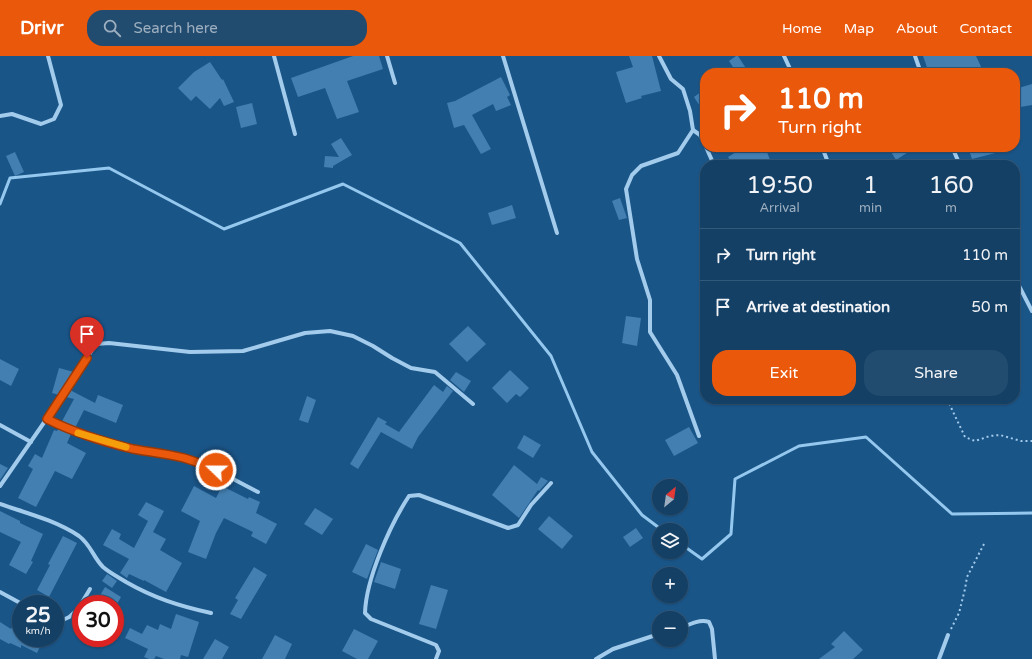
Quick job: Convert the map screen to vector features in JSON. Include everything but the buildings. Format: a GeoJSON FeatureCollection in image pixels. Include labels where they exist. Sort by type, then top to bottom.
{"type":"FeatureCollection","features":[{"type":"Feature","properties":{"kind":"street"},"geometry":{"type":"LineString","coordinates":[[0,116],[12,114],[41,124],[54,119],[61,106],[48,56]]}},
{"type":"Feature","properties":{"kind":"street"},"geometry":{"type":"LineString","coordinates":[[274,56],[295,134]]}},
{"type":"Feature","properties":{"kind":"street"},"geometry":{"type":"LineString","coordinates":[[387,56],[395,83]]}},
{"type":"Feature","properties":{"kind":"street"},"geometry":{"type":"LineString","coordinates":[[503,56],[557,233]]}},
{"type":"Feature","properties":{"kind":"street"},"geometry":{"type":"LineString","coordinates":[[659,56],[671,80],[683,89],[690,111],[693,130],[678,153],[641,166],[632,175],[626,189],[637,259],[650,300],[650,332],[677,375],[699,436]]}},
{"type":"Feature","properties":{"kind":"street"},"geometry":{"type":"LineString","coordinates":[[784,56],[790,68]]}},
{"type":"Feature","properties":{"kind":"street"},"geometry":{"type":"LineString","coordinates":[[915,56],[919,68]]}},
{"type":"Feature","properties":{"kind":"street"},"geometry":{"type":"LineString","coordinates":[[693,130],[700,135]]}},
{"type":"Feature","properties":{"kind":"street"},"geometry":{"type":"LineString","coordinates":[[1020,288],[1032,311]]}},
{"type":"Feature","properties":{"kind":"street"},"geometry":{"type":"LineString","coordinates":[[0,486],[47,419],[96,344],[109,343],[190,352],[243,351],[305,333],[330,331],[353,336],[411,368],[435,372],[473,404]]}},
{"type":"Feature","properties":{"kind":"street"},"geometry":{"type":"LineString","coordinates":[[47,419],[64,428],[123,446],[194,461],[216,470],[258,492]]}},
{"type":"Feature","properties":{"kind":"street"},"geometry":{"type":"LineString","coordinates":[[0,425],[31,442]]}},
{"type":"Feature","properties":{"kind":"street"},"geometry":{"type":"LineString","coordinates":[[436,659],[439,650],[436,645],[371,619],[365,613],[365,606],[371,580],[384,544],[408,496],[419,495],[508,528],[518,524],[531,505],[552,483]]}},
{"type":"Feature","properties":{"kind":"street"},"geometry":{"type":"LineString","coordinates":[[0,504],[39,516],[79,536],[89,545],[104,567],[111,573],[140,590],[165,601],[194,610],[211,613]]}},
{"type":"Feature","properties":{"kind":"street"},"geometry":{"type":"LineString","coordinates":[[86,595],[90,589]]}},
{"type":"Feature","properties":{"kind":"street"},"geometry":{"type":"LineString","coordinates":[[0,592],[12,599]]}},
{"type":"Feature","properties":{"kind":"street"},"geometry":{"type":"LineString","coordinates":[[688,626],[705,621],[709,622],[712,629],[715,659]]}},
{"type":"Feature","properties":{"kind":"street"},"geometry":{"type":"LineString","coordinates":[[939,659],[948,635]]}},
{"type":"Feature","properties":{"kind":"street"},"geometry":{"type":"LineString","coordinates":[[596,659],[613,649],[652,636]]}},
{"type":"Feature","properties":{"kind":"path"},"geometry":{"type":"LineString","coordinates":[[949,404],[965,436],[975,441],[990,436],[1000,436],[1021,441],[1032,441]]}},
{"type":"Feature","properties":{"kind":"path"},"geometry":{"type":"LineString","coordinates":[[948,635],[959,613],[967,576],[984,544]]}},
{"type":"Feature","properties":{"kind":"waterway"},"geometry":{"type":"LineString","coordinates":[[0,204],[10,178],[109,168],[224,229],[343,184],[460,243],[551,356],[592,452],[642,515],[653,523]]}},
{"type":"Feature","properties":{"kind":"waterway"},"geometry":{"type":"LineString","coordinates":[[688,549],[702,559],[731,534],[735,479],[799,446],[866,437],[952,514],[1032,513]]}},
{"type":"Feature","properties":{"kind":"slow traffic"},"geometry":{"type":"LineString","coordinates":[[78,433],[126,447]]}},
{"type":"Feature","properties":{"kind":"route"},"geometry":{"type":"LineString","coordinates":[[87,358],[47,419],[64,428],[82,434],[123,446],[184,458],[216,470]]}}]}
